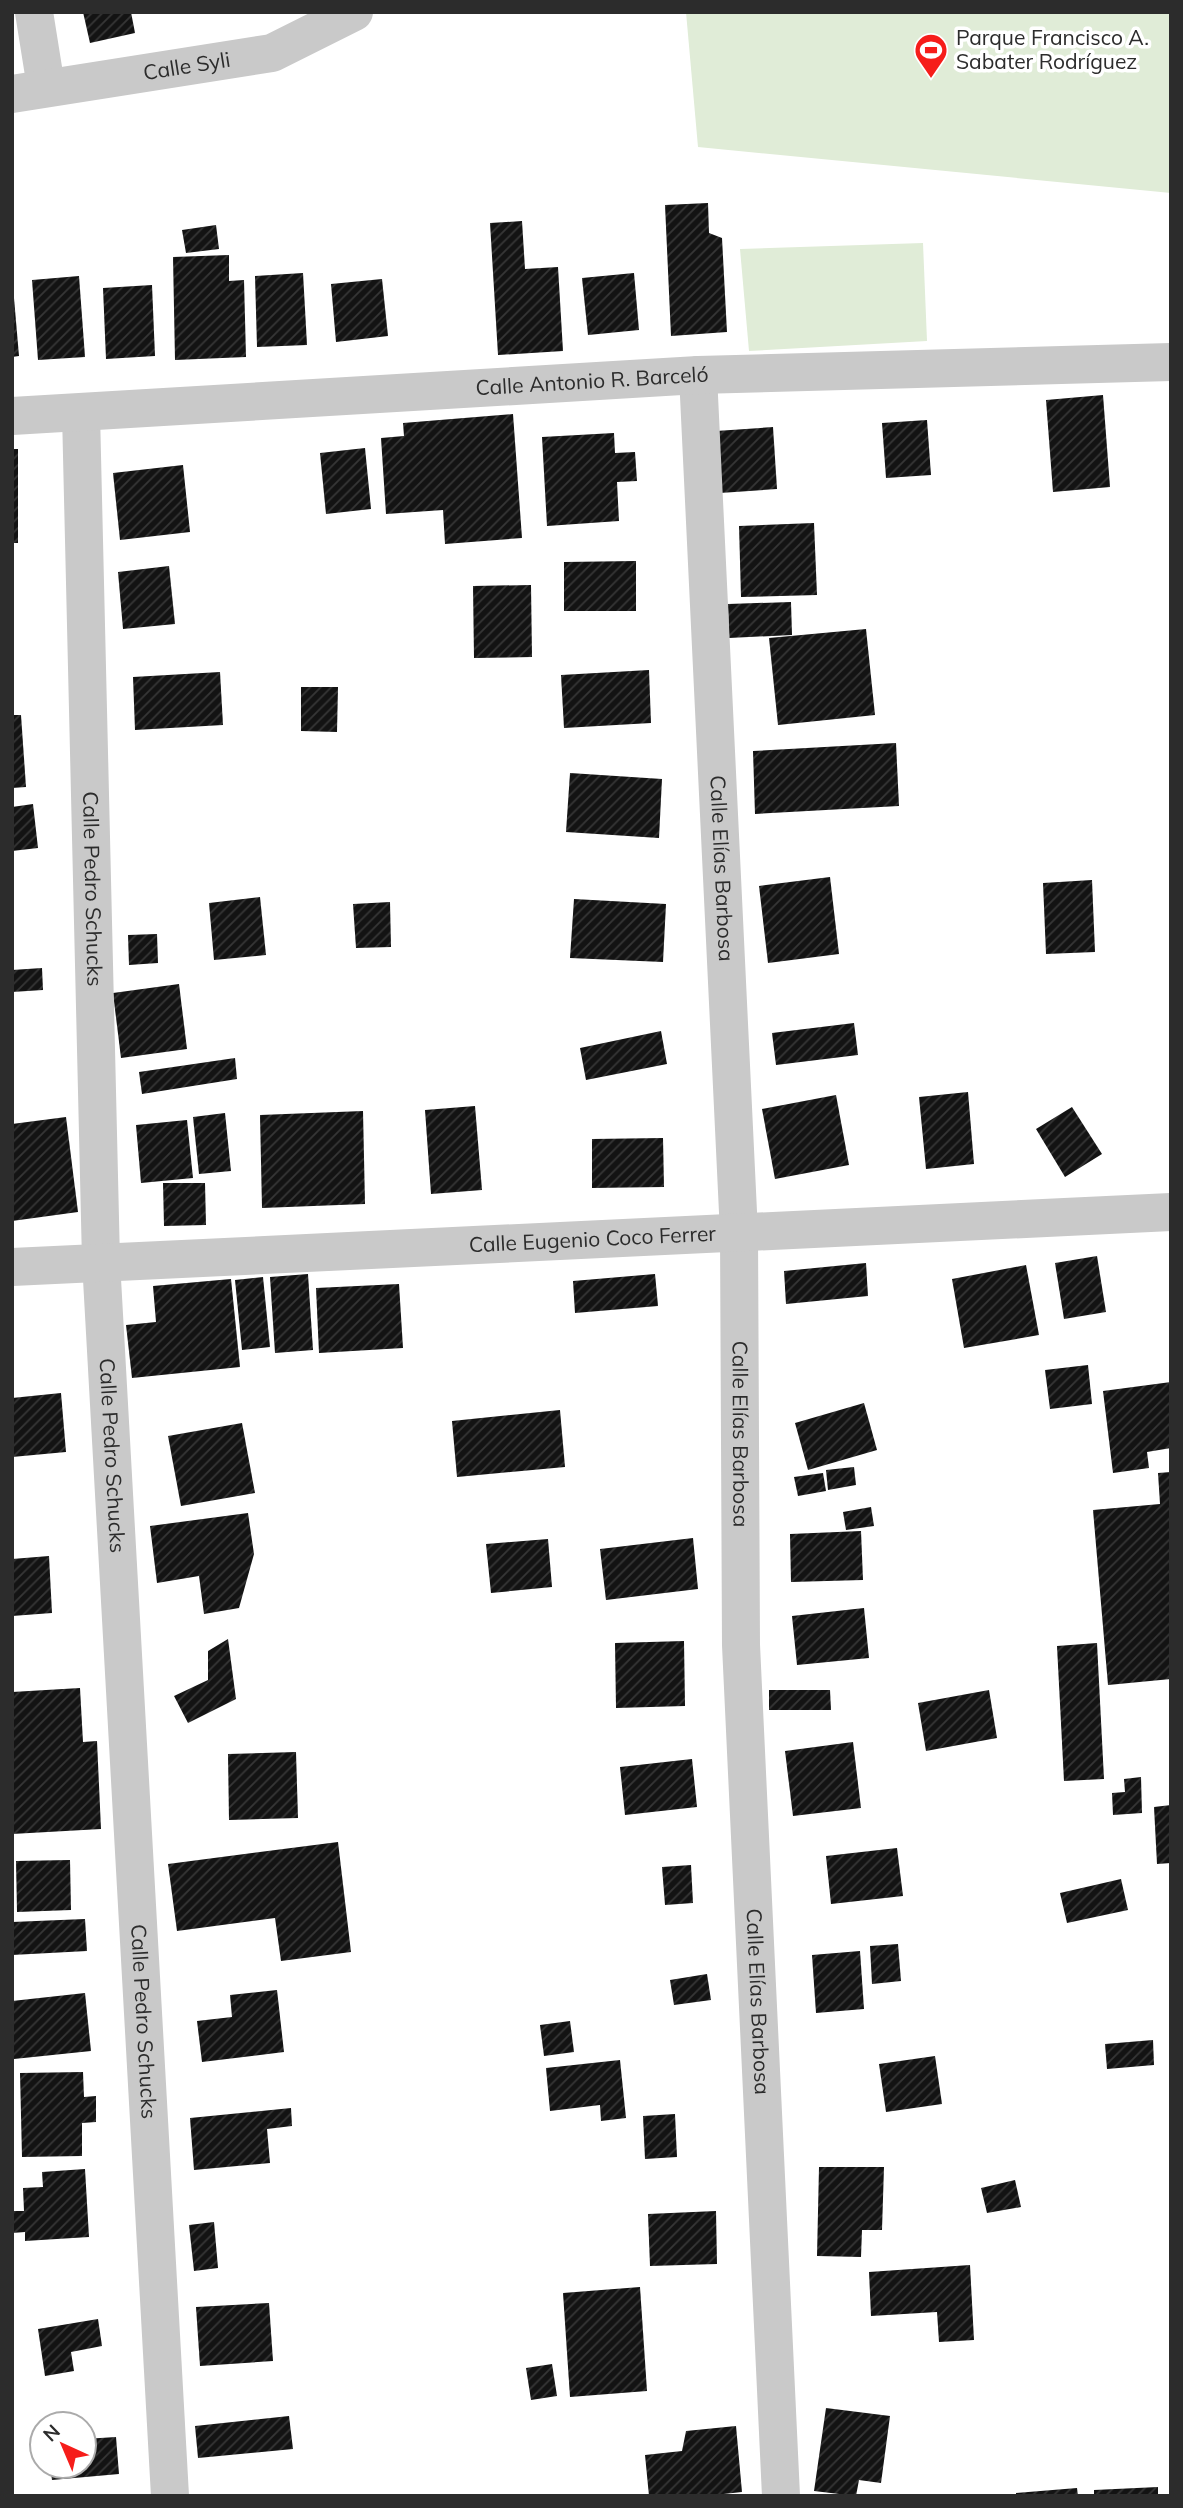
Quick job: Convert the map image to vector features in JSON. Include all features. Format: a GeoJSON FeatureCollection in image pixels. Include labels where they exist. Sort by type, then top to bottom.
{"type":"FeatureCollection","features":[{"type":"Feature","properties":{"kind":"street"},"geometry":{"type":"LineString","coordinates":[[29,90],[34,12]]}},
{"type":"Feature","properties":{"kind":"street","name":"Calle Syli"},"geometry":{"type":"LineString","coordinates":[[29,90],[272,52],[354,12]]}},
{"type":"Feature","properties":{"kind":"street","name":"Calle Antonio R. Barceló"},"geometry":{"type":"LineString","coordinates":[[12,416],[698,375],[1171,362]]}},
{"type":"Feature","properties":{"kind":"street","name":"Calle Elías Barbosa"},"geometry":{"type":"LineString","coordinates":[[698,375],[739,1233],[741,1645],[781,2496]]}},
{"type":"Feature","properties":{"kind":"street","name":"Calle Pedro Schucks"},"geometry":{"type":"LineString","coordinates":[[81,413],[102,1261],[170,2496]]}},
{"type":"Feature","properties":{"kind":"street","name":"Calle Eugenio Coco Ferrer"},"geometry":{"type":"LineString","coordinates":[[12,1267],[1171,1212]]}},
{"type":"Feature","properties":{"kind":"green space","name":"Parque Francisco A. Sabater Rodríguez"},"geometry":{"type":"Polygon","coordinates":[[[686,12],[1171,12],[1171,193],[698,147],[686,12]]]}},
{"type":"Feature","properties":{"kind":"green space"},"geometry":{"type":"Polygon","coordinates":[[[923,243],[927,341],[749,351],[740,249],[923,243]]]}},
{"type":"Feature","properties":{"kind":"building"},"geometry":{"type":"Polygon","coordinates":[[[83,12],[131,12],[135,33],[90,43],[83,12]]]}},
{"type":"Feature","properties":{"kind":"building"},"geometry":{"type":"Polygon","coordinates":[[[708,203],[709,233],[722,238],[727,332],[671,336],[665,205],[708,203]]]}},
{"type":"Feature","properties":{"kind":"building"},"geometry":{"type":"Polygon","coordinates":[[[522,221],[525,269],[558,267],[563,351],[498,355],[490,223],[522,221]]]}},
{"type":"Feature","properties":{"kind":"building"},"geometry":{"type":"Polygon","coordinates":[[[216,225],[219,249],[186,253],[182,230],[216,225]]]}},
{"type":"Feature","properties":{"kind":"building"},"geometry":{"type":"Polygon","coordinates":[[[229,255],[229,281],[244,280],[246,357],[175,360],[173,257],[229,255]]]}},
{"type":"Feature","properties":{"kind":"building"},"geometry":{"type":"Polygon","coordinates":[[[303,273],[307,345],[257,347],[255,276],[303,273]]]}},
{"type":"Feature","properties":{"kind":"building"},"geometry":{"type":"Polygon","coordinates":[[[634,273],[639,330],[588,335],[582,278],[634,273]]]}},
{"type":"Feature","properties":{"kind":"building"},"geometry":{"type":"Polygon","coordinates":[[[79,276],[85,357],[38,360],[32,280],[79,276]]]}},
{"type":"Feature","properties":{"kind":"building"},"geometry":{"type":"Polygon","coordinates":[[[382,279],[388,336],[336,342],[331,284],[382,279]]]}},
{"type":"Feature","properties":{"kind":"building"},"geometry":{"type":"Polygon","coordinates":[[[152,285],[155,356],[106,359],[103,288],[152,285]]]}},
{"type":"Feature","properties":{"kind":"building"},"geometry":{"type":"Polygon","coordinates":[[[12,298],[19,356],[12,357],[12,298]]]}},
{"type":"Feature","properties":{"kind":"building"},"geometry":{"type":"Polygon","coordinates":[[[1103,395],[1110,487],[1053,492],[1046,400],[1103,395]]]}},
{"type":"Feature","properties":{"kind":"building"},"geometry":{"type":"Polygon","coordinates":[[[513,414],[522,538],[445,544],[443,510],[386,514],[381,438],[404,436],[403,423],[513,414]]]}},
{"type":"Feature","properties":{"kind":"building"},"geometry":{"type":"Polygon","coordinates":[[[927,420],[931,475],[886,478],[882,423],[927,420]]]}},
{"type":"Feature","properties":{"kind":"building"},"geometry":{"type":"Polygon","coordinates":[[[773,427],[777,489],[720,493],[716,431],[773,427]]]}},
{"type":"Feature","properties":{"kind":"building"},"geometry":{"type":"Polygon","coordinates":[[[614,433],[615,453],[635,452],[637,481],[617,482],[619,521],[547,526],[542,437],[614,433]]]}},
{"type":"Feature","properties":{"kind":"building"},"geometry":{"type":"Polygon","coordinates":[[[365,448],[371,509],[326,514],[320,453],[365,448]]]}},
{"type":"Feature","properties":{"kind":"building"},"geometry":{"type":"Polygon","coordinates":[[[12,449],[18,449],[18,543],[12,543],[12,449]]]}},
{"type":"Feature","properties":{"kind":"building"},"geometry":{"type":"Polygon","coordinates":[[[183,465],[190,532],[120,540],[113,473],[183,465]]]}},
{"type":"Feature","properties":{"kind":"building"},"geometry":{"type":"Polygon","coordinates":[[[814,523],[817,595],[741,597],[739,526],[814,523]]]}},
{"type":"Feature","properties":{"kind":"building"},"geometry":{"type":"Polygon","coordinates":[[[636,561],[636,611],[564,611],[564,562],[636,561]]]}},
{"type":"Feature","properties":{"kind":"building"},"geometry":{"type":"Polygon","coordinates":[[[169,566],[175,624],[123,629],[118,572],[169,566]]]}},
{"type":"Feature","properties":{"kind":"building"},"geometry":{"type":"Polygon","coordinates":[[[531,585],[532,657],[474,658],[473,586],[531,585]]]}},
{"type":"Feature","properties":{"kind":"building"},"geometry":{"type":"Polygon","coordinates":[[[791,602],[792,635],[729,638],[728,604],[791,602]]]}},
{"type":"Feature","properties":{"kind":"building"},"geometry":{"type":"Polygon","coordinates":[[[866,629],[875,715],[778,725],[769,638],[866,629]]]}},
{"type":"Feature","properties":{"kind":"building"},"geometry":{"type":"Polygon","coordinates":[[[649,670],[651,723],[564,728],[561,675],[649,670]]]}},
{"type":"Feature","properties":{"kind":"building"},"geometry":{"type":"Polygon","coordinates":[[[220,672],[223,725],[135,730],[133,677],[220,672]]]}},
{"type":"Feature","properties":{"kind":"building"},"geometry":{"type":"Polygon","coordinates":[[[301,687],[338,687],[337,732],[301,731],[301,687]]]}},
{"type":"Feature","properties":{"kind":"building"},"geometry":{"type":"Polygon","coordinates":[[[12,715],[21,715],[26,787],[12,788],[12,715]]]}},
{"type":"Feature","properties":{"kind":"building"},"geometry":{"type":"Polygon","coordinates":[[[896,743],[899,806],[755,814],[753,751],[896,743]]]}},
{"type":"Feature","properties":{"kind":"building"},"geometry":{"type":"Polygon","coordinates":[[[570,773],[662,779],[659,838],[566,832],[570,773]]]}},
{"type":"Feature","properties":{"kind":"building"},"geometry":{"type":"Polygon","coordinates":[[[33,804],[38,848],[12,851],[12,807],[33,804]]]}},
{"type":"Feature","properties":{"kind":"building"},"geometry":{"type":"Polygon","coordinates":[[[830,877],[839,954],[768,963],[759,886],[830,877]]]}},
{"type":"Feature","properties":{"kind":"building"},"geometry":{"type":"Polygon","coordinates":[[[1092,880],[1095,952],[1046,954],[1043,883],[1092,880]]]}},
{"type":"Feature","properties":{"kind":"building"},"geometry":{"type":"Polygon","coordinates":[[[260,897],[266,955],[214,960],[209,903],[260,897]]]}},
{"type":"Feature","properties":{"kind":"building"},"geometry":{"type":"Polygon","coordinates":[[[574,899],[666,904],[663,962],[570,958],[574,899]]]}},
{"type":"Feature","properties":{"kind":"building"},"geometry":{"type":"Polygon","coordinates":[[[390,902],[391,947],[356,948],[353,904],[390,902]]]}},
{"type":"Feature","properties":{"kind":"building"},"geometry":{"type":"Polygon","coordinates":[[[157,934],[158,963],[129,965],[128,935],[157,934]]]}},
{"type":"Feature","properties":{"kind":"building"},"geometry":{"type":"Polygon","coordinates":[[[42,968],[43,990],[12,992],[12,970],[42,968]]]}},
{"type":"Feature","properties":{"kind":"building"},"geometry":{"type":"Polygon","coordinates":[[[179,984],[187,1049],[121,1058],[113,993],[179,984]]]}},
{"type":"Feature","properties":{"kind":"building"},"geometry":{"type":"Polygon","coordinates":[[[854,1023],[858,1055],[776,1065],[772,1033],[854,1023]]]}},
{"type":"Feature","properties":{"kind":"building"},"geometry":{"type":"Polygon","coordinates":[[[661,1031],[667,1064],[586,1080],[580,1048],[661,1031]]]}},
{"type":"Feature","properties":{"kind":"building"},"geometry":{"type":"Polygon","coordinates":[[[235,1058],[237,1079],[142,1094],[139,1072],[235,1058]]]}},
{"type":"Feature","properties":{"kind":"building"},"geometry":{"type":"Polygon","coordinates":[[[968,1092],[974,1164],[926,1169],[919,1097],[968,1092]]]}},
{"type":"Feature","properties":{"kind":"building"},"geometry":{"type":"Polygon","coordinates":[[[836,1095],[849,1165],[775,1179],[762,1109],[836,1095]]]}},
{"type":"Feature","properties":{"kind":"building"},"geometry":{"type":"Polygon","coordinates":[[[475,1106],[482,1190],[431,1194],[425,1110],[475,1106]]]}},
{"type":"Feature","properties":{"kind":"building"},"geometry":{"type":"Polygon","coordinates":[[[1072,1107],[1102,1154],[1065,1177],[1036,1129],[1072,1107]]]}},
{"type":"Feature","properties":{"kind":"building"},"geometry":{"type":"Polygon","coordinates":[[[363,1111],[365,1204],[262,1208],[260,1115],[363,1111]]]}},
{"type":"Feature","properties":{"kind":"building"},"geometry":{"type":"Polygon","coordinates":[[[225,1113],[231,1171],[199,1174],[193,1117],[225,1113]]]}},
{"type":"Feature","properties":{"kind":"building"},"geometry":{"type":"Polygon","coordinates":[[[66,1117],[78,1212],[12,1221],[12,1124],[66,1117]]]}},
{"type":"Feature","properties":{"kind":"building"},"geometry":{"type":"Polygon","coordinates":[[[187,1120],[193,1178],[141,1183],[136,1125],[187,1120]]]}},
{"type":"Feature","properties":{"kind":"building"},"geometry":{"type":"Polygon","coordinates":[[[663,1138],[664,1187],[592,1188],[592,1139],[663,1138]]]}},
{"type":"Feature","properties":{"kind":"building"},"geometry":{"type":"Polygon","coordinates":[[[163,1183],[205,1183],[206,1225],[164,1226],[163,1183]]]}},
{"type":"Feature","properties":{"kind":"building"},"geometry":{"type":"Polygon","coordinates":[[[1097,1256],[1106,1312],[1064,1319],[1055,1263],[1097,1256]]]}},
{"type":"Feature","properties":{"kind":"building"},"geometry":{"type":"Polygon","coordinates":[[[866,1263],[868,1296],[786,1304],[784,1271],[866,1263]]]}},
{"type":"Feature","properties":{"kind":"building"},"geometry":{"type":"Polygon","coordinates":[[[1026,1265],[1039,1335],[964,1348],[952,1279],[1026,1265]]]}},
{"type":"Feature","properties":{"kind":"building"},"geometry":{"type":"Polygon","coordinates":[[[308,1274],[313,1350],[275,1353],[270,1277],[308,1274]]]}},
{"type":"Feature","properties":{"kind":"building"},"geometry":{"type":"Polygon","coordinates":[[[655,1274],[658,1306],[575,1313],[573,1281],[655,1274]]]}},
{"type":"Feature","properties":{"kind":"building"},"geometry":{"type":"Polygon","coordinates":[[[263,1277],[270,1347],[242,1350],[235,1280],[263,1277]]]}},
{"type":"Feature","properties":{"kind":"building"},"geometry":{"type":"Polygon","coordinates":[[[231,1279],[240,1367],[132,1378],[126,1325],[156,1322],[153,1286],[231,1279]]]}},
{"type":"Feature","properties":{"kind":"building"},"geometry":{"type":"Polygon","coordinates":[[[399,1284],[403,1348],[319,1353],[316,1288],[399,1284]]]}},
{"type":"Feature","properties":{"kind":"building"},"geometry":{"type":"Polygon","coordinates":[[[1088,1365],[1092,1404],[1050,1409],[1045,1370],[1088,1365]]]}},
{"type":"Feature","properties":{"kind":"building"},"geometry":{"type":"Polygon","coordinates":[[[1171,1382],[1171,1448],[1147,1452],[1149,1468],[1113,1473],[1103,1391],[1171,1382]]]}},
{"type":"Feature","properties":{"kind":"building"},"geometry":{"type":"Polygon","coordinates":[[[61,1393],[66,1452],[12,1457],[12,1398],[61,1393]]]}},
{"type":"Feature","properties":{"kind":"building"},"geometry":{"type":"Polygon","coordinates":[[[864,1403],[877,1450],[808,1470],[795,1423],[864,1403]]]}},
{"type":"Feature","properties":{"kind":"building"},"geometry":{"type":"Polygon","coordinates":[[[560,1410],[565,1467],[457,1477],[452,1421],[560,1410]]]}},
{"type":"Feature","properties":{"kind":"building"},"geometry":{"type":"Polygon","coordinates":[[[242,1423],[255,1493],[181,1506],[168,1436],[242,1423]]]}},
{"type":"Feature","properties":{"kind":"building"},"geometry":{"type":"Polygon","coordinates":[[[854,1467],[856,1485],[828,1490],[826,1470],[854,1467]]]}},
{"type":"Feature","properties":{"kind":"building"},"geometry":{"type":"Polygon","coordinates":[[[1171,1472],[1171,1679],[1108,1685],[1093,1510],[1160,1504],[1158,1473],[1171,1472]]]}},
{"type":"Feature","properties":{"kind":"building"},"geometry":{"type":"Polygon","coordinates":[[[823,1473],[826,1491],[798,1496],[794,1477],[823,1473]]]}},
{"type":"Feature","properties":{"kind":"building"},"geometry":{"type":"Polygon","coordinates":[[[871,1507],[874,1526],[846,1530],[843,1512],[871,1507]]]}},
{"type":"Feature","properties":{"kind":"building"},"geometry":{"type":"Polygon","coordinates":[[[248,1513],[254,1554],[239,1608],[204,1614],[199,1576],[157,1583],[150,1526],[248,1513]]]}},
{"type":"Feature","properties":{"kind":"building"},"geometry":{"type":"Polygon","coordinates":[[[861,1531],[863,1580],[791,1582],[790,1534],[861,1531]]]}},
{"type":"Feature","properties":{"kind":"building"},"geometry":{"type":"Polygon","coordinates":[[[693,1538],[698,1589],[606,1600],[600,1549],[693,1538]]]}},
{"type":"Feature","properties":{"kind":"building"},"geometry":{"type":"Polygon","coordinates":[[[548,1539],[552,1587],[491,1593],[486,1544],[548,1539]]]}},
{"type":"Feature","properties":{"kind":"building"},"geometry":{"type":"Polygon","coordinates":[[[49,1556],[52,1613],[12,1616],[12,1559],[49,1556]]]}},
{"type":"Feature","properties":{"kind":"building"},"geometry":{"type":"Polygon","coordinates":[[[864,1608],[869,1658],[797,1665],[792,1616],[864,1608]]]}},
{"type":"Feature","properties":{"kind":"building"},"geometry":{"type":"Polygon","coordinates":[[[228,1639],[236,1699],[188,1723],[174,1696],[208,1680],[208,1651],[228,1639]]]}},
{"type":"Feature","properties":{"kind":"building"},"geometry":{"type":"Polygon","coordinates":[[[684,1641],[685,1706],[616,1708],[615,1643],[684,1641]]]}},
{"type":"Feature","properties":{"kind":"building"},"geometry":{"type":"Polygon","coordinates":[[[1097,1643],[1104,1779],[1064,1781],[1057,1646],[1097,1643]]]}},
{"type":"Feature","properties":{"kind":"building"},"geometry":{"type":"Polygon","coordinates":[[[80,1688],[83,1742],[97,1741],[101,1829],[12,1834],[12,1692],[80,1688]]]}},
{"type":"Feature","properties":{"kind":"building"},"geometry":{"type":"Polygon","coordinates":[[[769,1690],[830,1690],[831,1710],[769,1710],[769,1690]]]}},
{"type":"Feature","properties":{"kind":"building"},"geometry":{"type":"Polygon","coordinates":[[[989,1690],[997,1738],[926,1751],[918,1703],[989,1690]]]}},
{"type":"Feature","properties":{"kind":"building"},"geometry":{"type":"Polygon","coordinates":[[[853,1742],[861,1808],[793,1816],[785,1751],[853,1742]]]}},
{"type":"Feature","properties":{"kind":"building"},"geometry":{"type":"Polygon","coordinates":[[[296,1752],[298,1818],[229,1820],[228,1754],[296,1752]]]}},
{"type":"Feature","properties":{"kind":"building"},"geometry":{"type":"Polygon","coordinates":[[[692,1759],[697,1807],[625,1815],[620,1767],[692,1759]]]}},
{"type":"Feature","properties":{"kind":"building"},"geometry":{"type":"Polygon","coordinates":[[[1141,1777],[1142,1813],[1113,1815],[1112,1793],[1125,1792],[1124,1779],[1141,1777]]]}},
{"type":"Feature","properties":{"kind":"building"},"geometry":{"type":"Polygon","coordinates":[[[1171,1805],[1171,1863],[1157,1864],[1154,1807],[1171,1805]]]}},
{"type":"Feature","properties":{"kind":"building"},"geometry":{"type":"Polygon","coordinates":[[[338,1842],[351,1952],[281,1961],[275,1918],[177,1931],[168,1864],[338,1842]]]}},
{"type":"Feature","properties":{"kind":"building"},"geometry":{"type":"Polygon","coordinates":[[[897,1848],[903,1896],[831,1904],[826,1856],[897,1848]]]}},
{"type":"Feature","properties":{"kind":"building"},"geometry":{"type":"Polygon","coordinates":[[[70,1860],[71,1910],[17,1912],[16,1861],[70,1860]]]}},
{"type":"Feature","properties":{"kind":"building"},"geometry":{"type":"Polygon","coordinates":[[[691,1865],[693,1903],[665,1905],[662,1867],[691,1865]]]}},
{"type":"Feature","properties":{"kind":"building"},"geometry":{"type":"Polygon","coordinates":[[[1121,1879],[1128,1910],[1067,1923],[1060,1893],[1121,1879]]]}},
{"type":"Feature","properties":{"kind":"building"},"geometry":{"type":"Polygon","coordinates":[[[85,1919],[87,1951],[12,1955],[12,1922],[85,1919]]]}},
{"type":"Feature","properties":{"kind":"building"},"geometry":{"type":"Polygon","coordinates":[[[898,1944],[901,1981],[872,1984],[870,1946],[898,1944]]]}},
{"type":"Feature","properties":{"kind":"building"},"geometry":{"type":"Polygon","coordinates":[[[860,1951],[864,2009],[816,2013],[812,1955],[860,1951]]]}},
{"type":"Feature","properties":{"kind":"building"},"geometry":{"type":"Polygon","coordinates":[[[707,1974],[711,2000],[674,2005],[670,1980],[707,1974]]]}},
{"type":"Feature","properties":{"kind":"building"},"geometry":{"type":"Polygon","coordinates":[[[277,1990],[284,2052],[202,2062],[197,2021],[232,2017],[230,1995],[277,1990]]]}},
{"type":"Feature","properties":{"kind":"building"},"geometry":{"type":"Polygon","coordinates":[[[85,1993],[91,2051],[14,2059],[12,2001],[85,1993]]]}},
{"type":"Feature","properties":{"kind":"building"},"geometry":{"type":"Polygon","coordinates":[[[570,2021],[574,2052],[544,2056],[540,2025],[570,2021]]]}},
{"type":"Feature","properties":{"kind":"building"},"geometry":{"type":"Polygon","coordinates":[[[1153,2040],[1154,2065],[1107,2069],[1105,2044],[1153,2040]]]}},
{"type":"Feature","properties":{"kind":"building"},"geometry":{"type":"Polygon","coordinates":[[[935,2056],[942,2104],[886,2112],[879,2064],[935,2056]]]}},
{"type":"Feature","properties":{"kind":"building"},"geometry":{"type":"Polygon","coordinates":[[[620,2060],[626,2118],[601,2121],[600,2105],[550,2111],[546,2068],[620,2060]]]}},
{"type":"Feature","properties":{"kind":"building"},"geometry":{"type":"Polygon","coordinates":[[[83,2072],[84,2097],[96,2096],[96,2122],[82,2123],[82,2156],[22,2157],[20,2073],[83,2072]]]}},
{"type":"Feature","properties":{"kind":"building"},"geometry":{"type":"Polygon","coordinates":[[[291,2108],[292,2126],[267,2129],[270,2163],[194,2170],[190,2118],[291,2108]]]}},
{"type":"Feature","properties":{"kind":"building"},"geometry":{"type":"Polygon","coordinates":[[[675,2114],[677,2157],[645,2159],[643,2116],[675,2114]]]}},
{"type":"Feature","properties":{"kind":"building"},"geometry":{"type":"Polygon","coordinates":[[[819,2167],[884,2167],[882,2230],[862,2230],[861,2257],[817,2256],[819,2167]]]}},
{"type":"Feature","properties":{"kind":"building"},"geometry":{"type":"Polygon","coordinates":[[[85,2169],[89,2237],[25,2241],[25,2232],[12,2233],[12,2211],[24,2211],[23,2188],[43,2187],[42,2172],[85,2169]]]}},
{"type":"Feature","properties":{"kind":"building"},"geometry":{"type":"Polygon","coordinates":[[[1015,2180],[1021,2207],[987,2213],[981,2188],[1015,2180]]]}},
{"type":"Feature","properties":{"kind":"building"},"geometry":{"type":"Polygon","coordinates":[[[716,2211],[717,2264],[650,2266],[648,2214],[716,2211]]]}},
{"type":"Feature","properties":{"kind":"building"},"geometry":{"type":"Polygon","coordinates":[[[214,2222],[218,2268],[194,2271],[189,2225],[214,2222]]]}},
{"type":"Feature","properties":{"kind":"building"},"geometry":{"type":"Polygon","coordinates":[[[970,2265],[974,2340],[939,2342],[937,2312],[871,2316],[869,2272],[970,2265]]]}},
{"type":"Feature","properties":{"kind":"building"},"geometry":{"type":"Polygon","coordinates":[[[640,2287],[647,2391],[570,2397],[563,2293],[640,2287]]]}},
{"type":"Feature","properties":{"kind":"building"},"geometry":{"type":"Polygon","coordinates":[[[269,2303],[273,2361],[200,2366],[196,2307],[269,2303]]]}},
{"type":"Feature","properties":{"kind":"building"},"geometry":{"type":"Polygon","coordinates":[[[98,2319],[102,2346],[71,2352],[74,2371],[45,2376],[38,2329],[98,2319]]]}},
{"type":"Feature","properties":{"kind":"building"},"geometry":{"type":"Polygon","coordinates":[[[552,2364],[557,2396],[531,2400],[526,2368],[552,2364]]]}},
{"type":"Feature","properties":{"kind":"building"},"geometry":{"type":"Polygon","coordinates":[[[826,2408],[890,2416],[881,2483],[859,2480],[856,2496],[814,2491],[826,2408]]]}},
{"type":"Feature","properties":{"kind":"building"},"geometry":{"type":"Polygon","coordinates":[[[289,2416],[293,2449],[198,2458],[195,2426],[289,2416]]]}},
{"type":"Feature","properties":{"kind":"building"},"geometry":{"type":"Polygon","coordinates":[[[736,2426],[742,2492],[705,2496],[649,2496],[645,2455],[682,2451],[686,2431],[736,2426]]]}},
{"type":"Feature","properties":{"kind":"building"},"geometry":{"type":"Polygon","coordinates":[[[116,2437],[119,2474],[98,2476],[98,2438],[116,2437]]]}},
{"type":"Feature","properties":{"kind":"building"},"geometry":{"type":"Polygon","coordinates":[[[1158,2487],[1158,2496],[1094,2496],[1094,2490],[1158,2487]]]}},
{"type":"Feature","properties":{"kind":"building"},"geometry":{"type":"Polygon","coordinates":[[[1077,2488],[1078,2496],[1016,2496],[1016,2493],[1077,2488]]]}},
{"type":"Feature","properties":{"kind":"place","name":"Parque Francisco A. Sabater Rodríguez"},"geometry":{"type":"Point","coordinates":[931,80]}}]}
